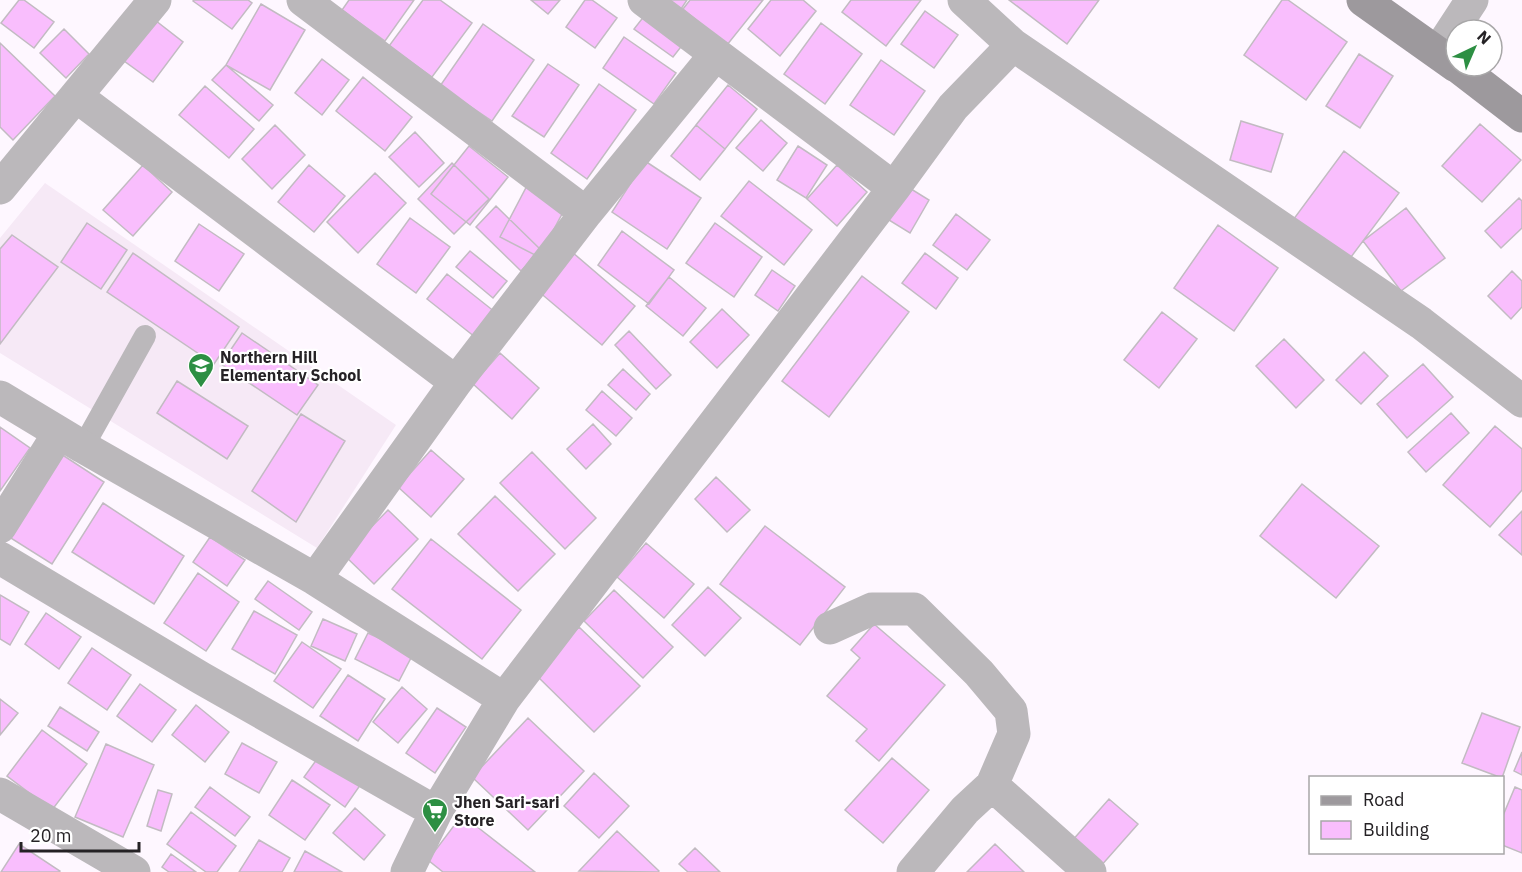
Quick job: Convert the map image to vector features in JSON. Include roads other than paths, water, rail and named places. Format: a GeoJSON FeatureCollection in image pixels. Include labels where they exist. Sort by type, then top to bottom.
{"type":"FeatureCollection","features":[{"type":"Feature","properties":{"kind":"street"},"geometry":{"type":"LineString","coordinates":[[0,188],[155,0]]}},
{"type":"Feature","properties":{"kind":"street"},"geometry":{"type":"LineString","coordinates":[[303,0],[586,213]]}},
{"type":"Feature","properties":{"kind":"street"},"geometry":{"type":"LineString","coordinates":[[644,0],[894,188]]}},
{"type":"Feature","properties":{"kind":"street"},"geometry":{"type":"LineString","coordinates":[[964,0],[1013,45],[1420,323],[1522,401]]}},
{"type":"Feature","properties":{"kind":"street"},"geometry":{"type":"LineString","coordinates":[[1363,0],[1444,57]]}},
{"type":"Feature","properties":{"kind":"street"},"geometry":{"type":"LineString","coordinates":[[1466,18],[1472,0]]}},
{"type":"Feature","properties":{"kind":"street"},"geometry":{"type":"LineString","coordinates":[[410,871],[436,812],[504,699],[894,188],[953,107],[1013,45]]}},
{"type":"Feature","properties":{"kind":"street"},"geometry":{"type":"LineString","coordinates":[[315,579],[456,382],[586,213],[716,54]]}},
{"type":"Feature","properties":{"kind":"street"},"geometry":{"type":"LineString","coordinates":[[1472,78],[1522,116]]}},
{"type":"Feature","properties":{"kind":"street"},"geometry":{"type":"LineString","coordinates":[[76,96],[456,382]]}},
{"type":"Feature","properties":{"kind":"street"},"geometry":{"type":"LineString","coordinates":[[0,397],[315,579],[504,699]]}},
{"type":"Feature","properties":{"kind":"street"},"geometry":{"type":"LineString","coordinates":[[0,527],[71,440]]}},
{"type":"Feature","properties":{"kind":"street"},"geometry":{"type":"LineString","coordinates":[[0,558],[201,678],[436,812]]}},
{"type":"Feature","properties":{"kind":"street"},"geometry":{"type":"LineString","coordinates":[[830,628],[872,609],[914,609],[980,673],[1011,711],[1014,734],[992,785],[965,810],[913,872]]}},
{"type":"Feature","properties":{"kind":"street"},"geometry":{"type":"LineString","coordinates":[[992,785],[1090,872]]}},
{"type":"Feature","properties":{"kind":"street"},"geometry":{"type":"LineString","coordinates":[[0,794],[134,872]]}},
{"type":"Feature","properties":{"kind":"lane"},"geometry":{"type":"LineString","coordinates":[[71,440],[145,336]]}},
{"type":"Feature","properties":{"kind":"place","name":"Northern Hill Elementary School"},"geometry":{"type":"Point","coordinates":[201,389]}},
{"type":"Feature","properties":{"kind":"place","name":"Jhen Sari-sari Store"},"geometry":{"type":"Point","coordinates":[435,834]}}]}
